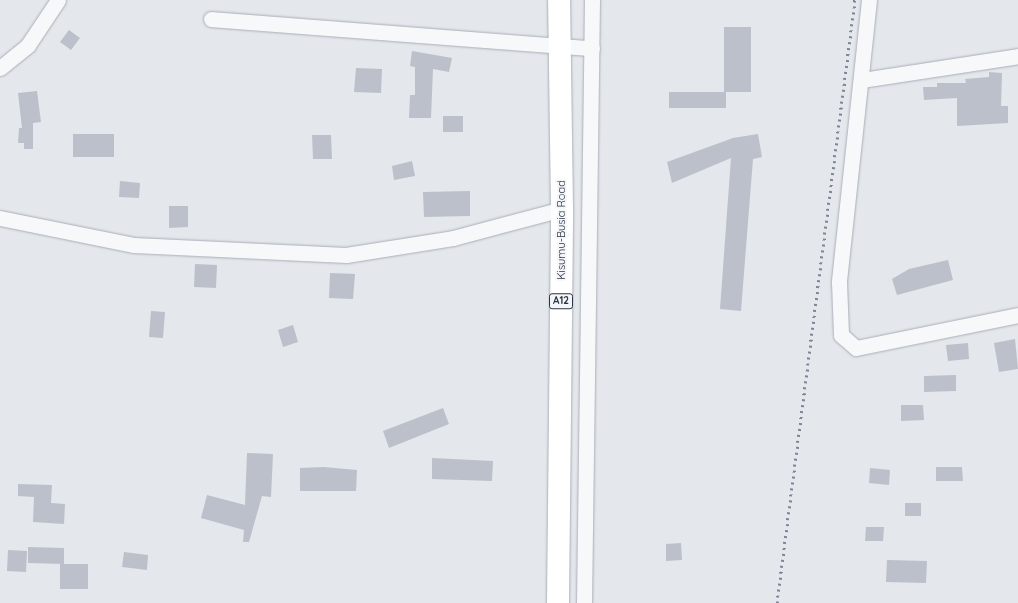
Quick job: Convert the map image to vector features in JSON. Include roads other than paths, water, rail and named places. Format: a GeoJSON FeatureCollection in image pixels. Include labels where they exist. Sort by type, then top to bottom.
{"type":"FeatureCollection","features":[{"type":"Feature","properties":{"kind":"highway","name":"Kisumu-Busia Road"},"geometry":{"type":"LineString","coordinates":[[558,603],[562,209],[560,0]]}},
{"type":"Feature","properties":{"kind":"street"},"geometry":{"type":"LineString","coordinates":[[0,68],[28,45],[58,0]]}},
{"type":"Feature","properties":{"kind":"street"},"geometry":{"type":"LineString","coordinates":[[584,603],[592,0]]}},
{"type":"Feature","properties":{"kind":"street"},"geometry":{"type":"LineString","coordinates":[[869,0],[862,80],[839,282],[841,335],[856,348],[1018,315]]}},
{"type":"Feature","properties":{"kind":"street"},"geometry":{"type":"LineString","coordinates":[[211,19],[592,48]]}},
{"type":"Feature","properties":{"kind":"street"},"geometry":{"type":"LineString","coordinates":[[862,80],[1018,56]]}},
{"type":"Feature","properties":{"kind":"street"},"geometry":{"type":"LineString","coordinates":[[0,218],[134,245],[346,255],[453,238],[562,209]]}},
{"type":"Feature","properties":{"kind":"railway"},"geometry":{"type":"LineString","coordinates":[[777,603],[855,0]]}}]}
